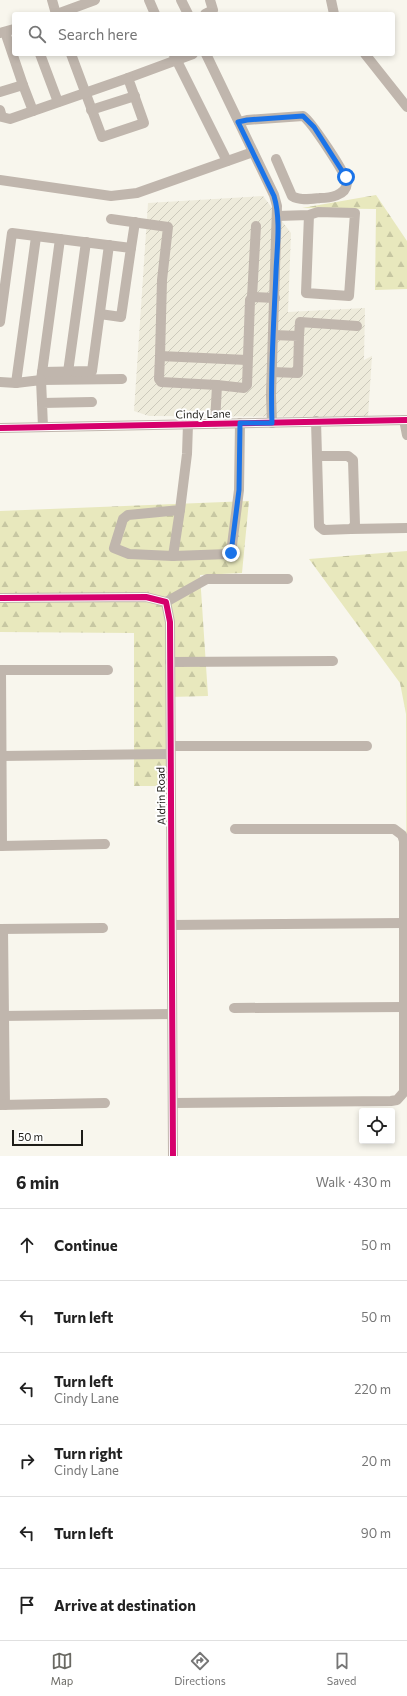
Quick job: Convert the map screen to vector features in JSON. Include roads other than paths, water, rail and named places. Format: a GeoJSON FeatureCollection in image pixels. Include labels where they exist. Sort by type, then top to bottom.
{"type":"FeatureCollection","features":[{"type":"Feature","properties":{"kind":"street"},"geometry":{"type":"LineString","coordinates":[[52,0],[56,12]]}},
{"type":"Feature","properties":{"kind":"street"},"geometry":{"type":"LineString","coordinates":[[62,12],[95,0]]}},
{"type":"Feature","properties":{"kind":"street"},"geometry":{"type":"LineString","coordinates":[[149,0],[154,12]]}},
{"type":"Feature","properties":{"kind":"street"},"geometry":{"type":"LineString","coordinates":[[181,0],[187,12]]}},
{"type":"Feature","properties":{"kind":"street"},"geometry":{"type":"LineString","coordinates":[[208,12],[212,10],[210,0]]}},
{"type":"Feature","properties":{"kind":"street"},"geometry":{"type":"LineString","coordinates":[[331,0],[334,12]]}},
{"type":"Feature","properties":{"kind":"street"},"geometry":{"type":"LineString","coordinates":[[6,31],[12,50]]}},
{"type":"Feature","properties":{"kind":"street"},"geometry":{"type":"LineString","coordinates":[[14,56],[33,111]]}},
{"type":"Feature","properties":{"kind":"street"},"geometry":{"type":"LineString","coordinates":[[41,56],[58,102]]}},
{"type":"Feature","properties":{"kind":"street"},"geometry":{"type":"LineString","coordinates":[[72,56],[84,93],[102,138],[144,123],[128,78]]}},
{"type":"Feature","properties":{"kind":"street"},"geometry":{"type":"LineString","coordinates":[[207,56],[274,196],[277,206],[272,423]]}},
{"type":"Feature","properties":{"kind":"street"},"geometry":{"type":"LineString","coordinates":[[367,56],[407,107]]}},
{"type":"Feature","properties":{"kind":"street"},"geometry":{"type":"LineString","coordinates":[[0,110],[2,117],[10,119],[128,78],[175,57],[227,161]]}},
{"type":"Feature","properties":{"kind":"street"},"geometry":{"type":"LineString","coordinates":[[0,92],[23,85]]}},
{"type":"Feature","properties":{"kind":"street"},"geometry":{"type":"LineString","coordinates":[[91,110],[134,96]]}},
{"type":"Feature","properties":{"kind":"street"},"geometry":{"type":"LineString","coordinates":[[238,122],[303,116],[314,127],[342,171],[347,182],[346,186],[338,195],[331,198],[305,200],[296,198],[292,196],[276,159]]}},
{"type":"Feature","properties":{"kind":"street"},"geometry":{"type":"LineString","coordinates":[[0,180],[111,196],[122,196],[137,193],[253,152]]}},
{"type":"Feature","properties":{"kind":"street"},"geometry":{"type":"LineString","coordinates":[[277,216],[309,215],[318,212],[355,213],[349,296],[306,293],[309,215]]}},
{"type":"Feature","properties":{"kind":"street"},"geometry":{"type":"LineString","coordinates":[[111,219],[168,227],[162,280],[159,379],[161,382],[244,388],[247,385],[250,300],[252,297],[256,226]]}},
{"type":"Feature","properties":{"kind":"street"},"geometry":{"type":"LineString","coordinates":[[100,314],[121,316],[135,222]]}},
{"type":"Feature","properties":{"kind":"street"},"geometry":{"type":"LineString","coordinates":[[0,322],[12,233],[36,237],[109,244],[131,248]]}},
{"type":"Feature","properties":{"kind":"street"},"geometry":{"type":"LineString","coordinates":[[16,383],[36,237]]}},
{"type":"Feature","properties":{"kind":"street"},"geometry":{"type":"LineString","coordinates":[[43,427],[41,376],[60,239]]}},
{"type":"Feature","properties":{"kind":"street"},"geometry":{"type":"LineString","coordinates":[[68,372],[86,242]]}},
{"type":"Feature","properties":{"kind":"street"},"geometry":{"type":"LineString","coordinates":[[0,382],[16,383],[41,376],[68,372],[92,371],[109,244]]}},
{"type":"Feature","properties":{"kind":"street"},"geometry":{"type":"LineString","coordinates":[[252,297],[275,298]]}},
{"type":"Feature","properties":{"kind":"street"},"geometry":{"type":"LineString","coordinates":[[272,372],[298,373],[300,322],[357,326]]}},
{"type":"Feature","properties":{"kind":"street"},"geometry":{"type":"LineString","coordinates":[[273,335],[300,336]]}},
{"type":"Feature","properties":{"kind":"street"},"geometry":{"type":"LineString","coordinates":[[160,356],[247,360]]}},
{"type":"Feature","properties":{"kind":"street"},"geometry":{"type":"LineString","coordinates":[[41,376],[122,379]]}},
{"type":"Feature","properties":{"kind":"street"},"geometry":{"type":"LineString","coordinates":[[215,424],[217,385]]}},
{"type":"Feature","properties":{"kind":"street"},"geometry":{"type":"LineString","coordinates":[[42,403],[92,402]]}},
{"type":"Feature","properties":{"kind":"street"},"geometry":{"type":"LineString","coordinates":[[405,420],[407,435]]}},
{"type":"Feature","properties":{"kind":"street","name":"Cindy Lane"},"geometry":{"type":"LineString","coordinates":[[0,428],[405,420]]}},
{"type":"Feature","properties":{"kind":"street"},"geometry":{"type":"LineString","coordinates":[[316,421],[319,526],[324,530],[407,528]]}},
{"type":"Feature","properties":{"kind":"street"},"geometry":{"type":"LineString","coordinates":[[180,510],[125,516],[123,518],[114,548],[129,554],[172,556],[229,554],[232,551],[239,490],[240,423]]}},
{"type":"Feature","properties":{"kind":"street"},"geometry":{"type":"LineString","coordinates":[[172,556],[180,510],[187,454],[188,424]]}},
{"type":"Feature","properties":{"kind":"street"},"geometry":{"type":"LineString","coordinates":[[317,456],[348,456],[353,460],[355,525],[351,529]]}},
{"type":"Feature","properties":{"kind":"street"},"geometry":{"type":"LineString","coordinates":[[0,598],[146,597],[166,602],[207,580],[288,579]]}},
{"type":"Feature","properties":{"kind":"street","name":"Aldrin Road"},"geometry":{"type":"LineString","coordinates":[[166,602],[170,622],[172,1014],[174,1103],[173,1156]]}},
{"type":"Feature","properties":{"kind":"street"},"geometry":{"type":"LineString","coordinates":[[170,662],[333,661]]}},
{"type":"Feature","properties":{"kind":"street"},"geometry":{"type":"LineString","coordinates":[[105,844],[1,846],[1,670],[108,670]]}},
{"type":"Feature","properties":{"kind":"street"},"geometry":{"type":"LineString","coordinates":[[1,756],[170,750],[367,746]]}},
{"type":"Feature","properties":{"kind":"street"},"geometry":{"type":"LineString","coordinates":[[174,1103],[391,1101],[397,1100],[404,1092],[404,841],[402,835],[394,829],[235,830]]}},
{"type":"Feature","properties":{"kind":"street"},"geometry":{"type":"LineString","coordinates":[[172,925],[404,923]]}},
{"type":"Feature","properties":{"kind":"street"},"geometry":{"type":"LineString","coordinates":[[103,928],[2,929],[2,1105],[105,1103]]}},
{"type":"Feature","properties":{"kind":"street"},"geometry":{"type":"LineString","coordinates":[[234,1008],[404,1007]]}},
{"type":"Feature","properties":{"kind":"street"},"geometry":{"type":"LineString","coordinates":[[2,1016],[172,1014]]}}]}
